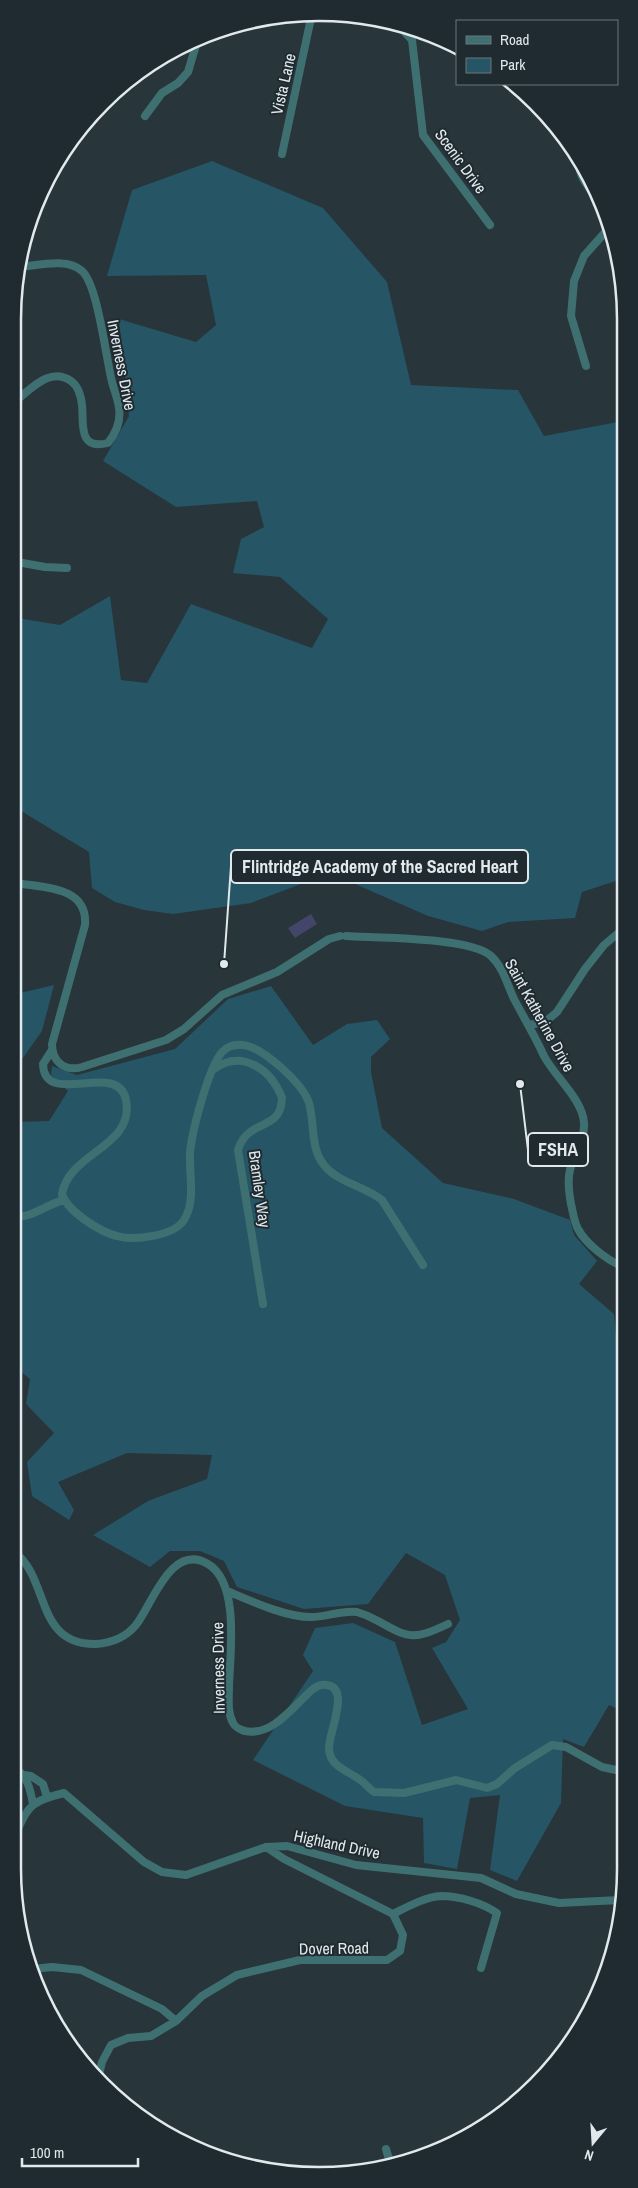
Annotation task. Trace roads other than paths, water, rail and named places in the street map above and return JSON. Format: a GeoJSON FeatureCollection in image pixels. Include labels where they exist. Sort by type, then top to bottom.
{"type":"FeatureCollection","features":[{"type":"Feature","properties":{"kind":"street","name":"Vista Lane"},"geometry":{"type":"LineString","coordinates":[[282,154],[310,21]]}},
{"type":"Feature","properties":{"kind":"street","name":"Scenic Drive"},"geometry":{"type":"LineString","coordinates":[[407,34],[412,40],[423,134],[490,225]]}},
{"type":"Feature","properties":{"kind":"street"},"geometry":{"type":"LineString","coordinates":[[145,116],[162,93],[178,83],[188,72],[195,48]]}},
{"type":"Feature","properties":{"kind":"street"},"geometry":{"type":"LineString","coordinates":[[586,366],[571,316],[574,281],[584,256],[604,233]]}},
{"type":"Feature","properties":{"kind":"street","name":"Inverness Drive"},"geometry":{"type":"LineString","coordinates":[[21,397],[44,379],[54,375],[64,376],[74,383],[79,392],[82,405],[82,431],[85,438],[92,443],[101,445],[108,443],[117,429],[119,408],[93,294],[84,271],[77,267],[60,264],[26,266]]}},
{"type":"Feature","properties":{"kind":"street"},"geometry":{"type":"LineString","coordinates":[[21,563],[45,567],[67,568]]}},
{"type":"Feature","properties":{"kind":"street"},"geometry":{"type":"LineString","coordinates":[[21,884],[67,892],[78,899],[84,911],[85,925],[52,1044],[52,1050],[43,1064],[45,1075],[49,1080],[63,1084],[110,1083],[121,1089],[126,1103],[122,1128],[116,1137],[70,1174],[63,1188],[64,1200],[75,1212],[117,1236],[135,1238],[166,1233],[179,1227],[187,1214],[190,1203],[190,1152],[194,1130],[213,1071],[223,1052],[235,1045],[256,1048],[276,1064],[307,1098],[316,1151],[325,1167],[332,1173],[382,1200],[423,1265]]}},
{"type":"Feature","properties":{"kind":"street"},"geometry":{"type":"LineString","coordinates":[[530,1025],[546,1021],[557,1012],[585,969],[604,946],[617,934]]}},
{"type":"Feature","properties":{"kind":"street","name":"Saint Katherine Drive"},"geometry":{"type":"LineString","coordinates":[[52,1050],[58,1063],[69,1069],[76,1069],[166,1040],[184,1029],[222,995],[277,972],[329,939],[343,936],[461,944],[484,951],[490,955],[503,971],[515,1000],[555,1073],[576,1099],[583,1112],[585,1128],[572,1162],[568,1180],[575,1223],[581,1234],[591,1244],[617,1263]]}},
{"type":"Feature","properties":{"kind":"street","name":"Bramley Way"},"geometry":{"type":"LineString","coordinates":[[213,1071],[230,1061],[240,1060],[253,1064],[274,1082],[282,1098],[278,1116],[268,1124],[250,1130],[240,1142],[238,1150],[262,1287],[263,1304]]}},
{"type":"Feature","properties":{"kind":"street"},"geometry":{"type":"LineString","coordinates":[[21,1217],[29,1216],[64,1200]]}},
{"type":"Feature","properties":{"kind":"street","name":"Inverness Drive"},"geometry":{"type":"LineString","coordinates":[[21,1559],[26,1564],[50,1620],[57,1630],[83,1643],[97,1644],[125,1635],[135,1626],[166,1576],[177,1566],[188,1560],[200,1560],[210,1564],[222,1580],[227,1591],[230,1612],[229,1702],[230,1714],[234,1724],[241,1730],[250,1732],[269,1727],[284,1717],[314,1688],[328,1684],[339,1694],[339,1703],[330,1737],[329,1751],[333,1761],[339,1768],[362,1781],[374,1792],[404,1793],[456,1780],[487,1788],[497,1784],[515,1768],[552,1745],[566,1747],[602,1766],[617,1770]]}},
{"type":"Feature","properties":{"kind":"street"},"geometry":{"type":"LineString","coordinates":[[227,1591],[270,1608],[310,1617],[354,1612],[365,1614],[402,1635],[427,1634],[448,1624]]}},
{"type":"Feature","properties":{"kind":"street"},"geometry":{"type":"LineString","coordinates":[[21,1773],[30,1788],[33,1804]]}},
{"type":"Feature","properties":{"kind":"street"},"geometry":{"type":"LineString","coordinates":[[21,1825],[33,1804],[46,1798],[43,1784],[31,1776],[24,1775]]}},
{"type":"Feature","properties":{"kind":"street","name":"Highland Drive"},"geometry":{"type":"LineString","coordinates":[[46,1798],[64,1794],[144,1862],[162,1872],[186,1875],[266,1847],[287,1846],[356,1865],[482,1878],[516,1894],[559,1903],[615,1900]]}},
{"type":"Feature","properties":{"kind":"street"},"geometry":{"type":"LineString","coordinates":[[266,1847],[284,1859],[393,1914],[441,1896],[482,1904],[490,1908],[497,1913],[481,1968]]}},
{"type":"Feature","properties":{"kind":"street","name":"Dover Road"},"geometry":{"type":"LineString","coordinates":[[100,2071],[102,2062],[111,2045],[128,2038],[151,2036],[176,2021],[202,1996],[237,1975],[300,1960],[387,1960],[394,1957],[400,1951],[403,1936],[393,1914]]}},
{"type":"Feature","properties":{"kind":"street"},"geometry":{"type":"LineString","coordinates":[[38,1968],[52,1967],[81,1970],[162,2009],[176,2021]]}},
{"type":"Feature","properties":{"kind":"street"},"geometry":{"type":"LineString","coordinates":[[386,2150],[389,2158]]}},
{"type":"Feature","properties":{"kind":"place","name":"Flintridge Academy of the Sacred Heart"},"geometry":{"type":"Point","coordinates":[224,964]}},
{"type":"Feature","properties":{"kind":"place","name":"FSHA"},"geometry":{"type":"Point","coordinates":[520,1084]}}]}
